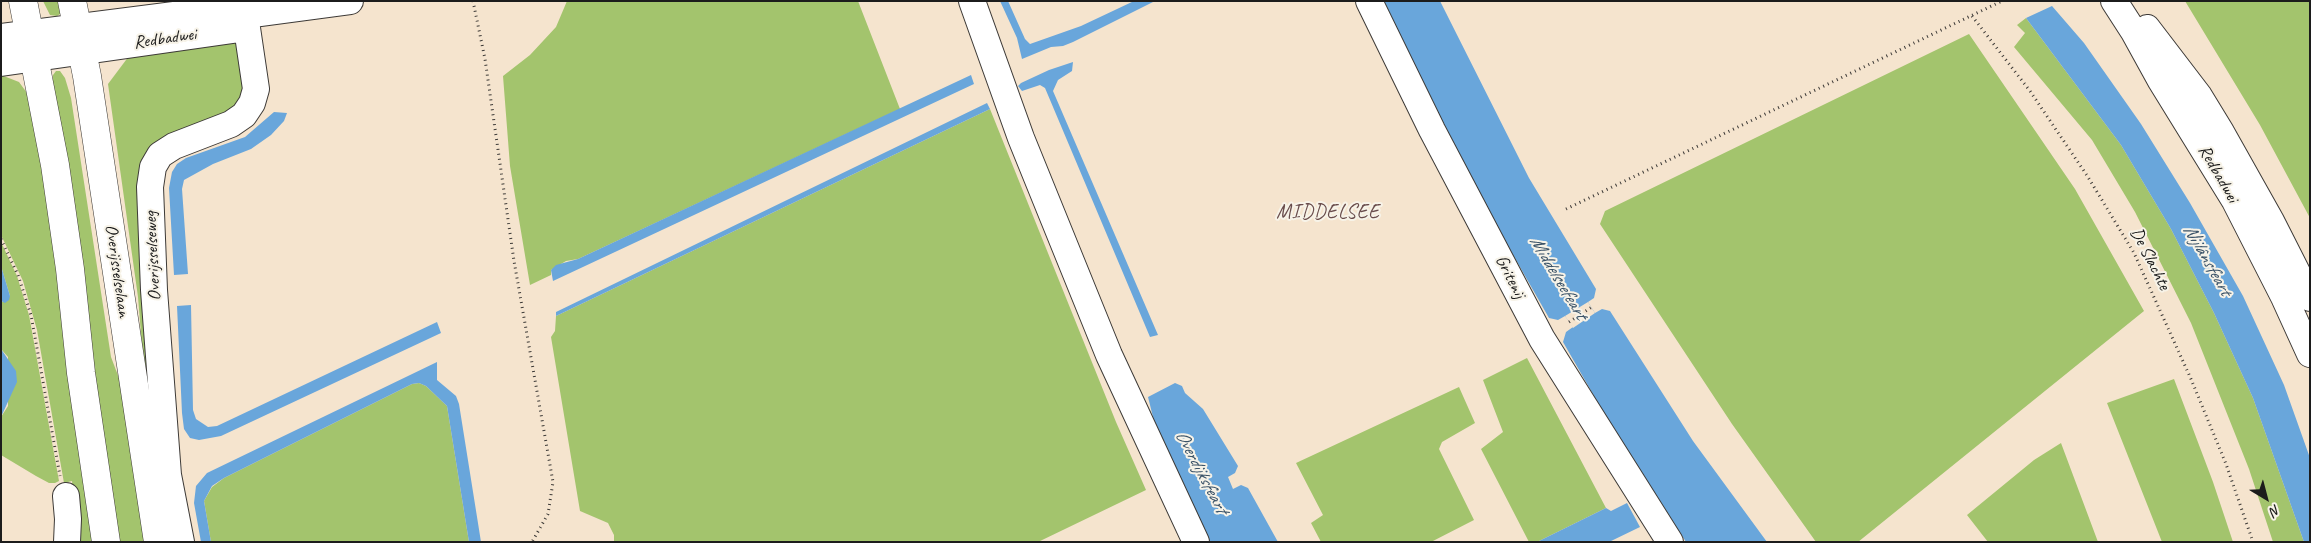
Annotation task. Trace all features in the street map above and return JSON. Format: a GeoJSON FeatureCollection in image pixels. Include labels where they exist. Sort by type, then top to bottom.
{"type":"FeatureCollection","features":[{"type":"Feature","properties":{"kind":"main road"},"geometry":{"type":"LineString","coordinates":[[23,1],[55,165],[70,269],[81,373],[106,542]]}},
{"type":"Feature","properties":{"kind":"main road","name":"Overijsselselaan"},"geometry":{"type":"LineString","coordinates":[[77,26],[158,542]]}},
{"type":"Feature","properties":{"kind":"street","name":"Redbadwei"},"geometry":{"type":"LineString","coordinates":[[33,46],[77,26],[245,13],[350,1]]}},
{"type":"Feature","properties":{"kind":"street"},"geometry":{"type":"LineString","coordinates":[[972,1],[1021,138],[1106,346],[1196,542]]}},
{"type":"Feature","properties":{"kind":"street","name":"Gritenij"},"geometry":{"type":"LineString","coordinates":[[1369,1],[1432,130],[1542,339],[1670,542]]}},
{"type":"Feature","properties":{"kind":"street","name":"Redbadwei"},"geometry":{"type":"LineString","coordinates":[[2114,1],[2235,201],[2284,297],[2310,354]]}},
{"type":"Feature","properties":{"kind":"street","name":"Redbadwei"},"geometry":{"type":"LineString","coordinates":[[2126,1],[2204,103],[2246,174],[2310,298]]}},
{"type":"Feature","properties":{"kind":"street","name":"Overijsselseweg"},"geometry":{"type":"LineString","coordinates":[[181,542],[168,475],[154,290],[150,187],[153,167],[160,155],[174,146],[231,124],[244,115],[252,103],[256,89],[245,13]]}},
{"type":"Feature","properties":{"kind":"street"},"geometry":{"type":"LineString","coordinates":[[1,37],[33,46]]}},
{"type":"Feature","properties":{"kind":"street"},"geometry":{"type":"LineString","coordinates":[[1,63],[33,46]]}},
{"type":"Feature","properties":{"kind":"street"},"geometry":{"type":"LineString","coordinates":[[66,496],[67,542]]}},
{"type":"Feature","properties":{"kind":"path"},"geometry":{"type":"LineString","coordinates":[[473,1],[485,60],[514,261],[553,482],[548,514],[532,542]]}},
{"type":"Feature","properties":{"kind":"path"},"geometry":{"type":"LineString","coordinates":[[1566,209],[2002,1]]}},
{"type":"Feature","properties":{"kind":"path","name":"De Slachte"},"geometry":{"type":"LineString","coordinates":[[1972,16],[2030,91],[2088,176],[2134,253],[2192,379],[2226,464],[2253,542]]}},
{"type":"Feature","properties":{"kind":"path"},"geometry":{"type":"LineString","coordinates":[[1,239],[18,275],[31,315],[61,484],[66,496]]}},
{"type":"Feature","properties":{"kind":"path"},"geometry":{"type":"LineString","coordinates":[[1569,322],[1592,307]]}},
{"type":"Feature","properties":{"kind":"green space"},"geometry":{"type":"Polygon","coordinates":[[[43,1],[61,1],[60,14],[57,16],[50,15],[43,1]]]}},
{"type":"Feature","properties":{"kind":"green space"},"geometry":{"type":"Polygon","coordinates":[[[567,1],[858,1],[900,109],[578,259],[566,261],[551,270],[551,275],[530,285],[510,166],[503,76],[530,55],[556,27],[567,1]]]}},
{"type":"Feature","properties":{"kind":"green space"},"geometry":{"type":"Polygon","coordinates":[[[2185,1],[2310,1],[2310,218],[2260,125],[2185,1]]]}},
{"type":"Feature","properties":{"kind":"green space"},"geometry":{"type":"Polygon","coordinates":[[[2026,18],[2121,145],[2171,229],[2214,313],[2253,398],[2304,542],[2273,542],[2249,469],[2191,323],[2135,212],[2092,140],[2014,47],[2025,33],[2017,25],[2026,18]]]}},
{"type":"Feature","properties":{"kind":"green space"},"geometry":{"type":"Polygon","coordinates":[[[239,34],[246,72],[242,96],[234,112],[161,143],[155,407],[147,408],[138,297],[108,84],[129,56],[239,34]]]}},
{"type":"Feature","properties":{"kind":"green space"},"geometry":{"type":"Polygon","coordinates":[[[1969,34],[2075,189],[2144,311],[1858,542],[1816,542],[1732,424],[1600,224],[1605,211],[1969,34]]]}},
{"type":"Feature","properties":{"kind":"green space"},"geometry":{"type":"Polygon","coordinates":[[[56,71],[60,71],[65,78],[71,98],[111,357],[125,394],[149,542],[118,542],[53,87],[53,75],[56,71]]]}},
{"type":"Feature","properties":{"kind":"green space"},"geometry":{"type":"Polygon","coordinates":[[[1,75],[19,82],[35,104],[97,542],[75,542],[75,510],[72,481],[64,483],[37,330],[23,281],[1,235],[1,75]]]}},
{"type":"Feature","properties":{"kind":"green space"},"geometry":{"type":"Polygon","coordinates":[[[990,109],[1116,422],[1146,490],[1038,542],[614,542],[614,535],[608,523],[580,511],[551,337],[555,331],[556,316],[990,109]]]}},
{"type":"Feature","properties":{"kind":"green space"},"geometry":{"type":"Polygon","coordinates":[[[1,242],[17,276],[29,315],[59,481],[55,483],[49,483],[1,455],[1,417],[8,406],[8,357],[1,349],[1,301],[10,296],[1,266],[1,242]]]}},
{"type":"Feature","properties":{"kind":"green space"},"geometry":{"type":"Polygon","coordinates":[[[1527,358],[1606,508],[1537,542],[1529,542],[1481,449],[1503,432],[1483,380],[1527,358]]]}},
{"type":"Feature","properties":{"kind":"green space"},"geometry":{"type":"Polygon","coordinates":[[[2174,379],[2213,482],[2233,542],[2162,542],[2107,403],[2174,379]]]}},
{"type":"Feature","properties":{"kind":"green space"},"geometry":{"type":"Polygon","coordinates":[[[419,383],[426,386],[447,406],[469,542],[211,542],[204,501],[212,487],[224,478],[412,384],[419,383]]]}},
{"type":"Feature","properties":{"kind":"green space"},"geometry":{"type":"Polygon","coordinates":[[[1459,387],[1475,423],[1442,442],[1439,449],[1474,520],[1431,542],[1321,542],[1311,523],[1323,515],[1296,463],[1459,387]]]}},
{"type":"Feature","properties":{"kind":"green space"},"geometry":{"type":"Polygon","coordinates":[[[2061,443],[2098,542],[1988,542],[1967,515],[2034,460],[2061,443]]]}},
{"type":"Feature","properties":{"kind":"water"},"geometry":{"type":"Polygon","coordinates":[[[1000,1],[1008,1],[1025,39],[1030,44],[1081,26],[1134,1],[1155,1],[1073,42],[1063,46],[1051,47],[1022,59],[1017,38],[1000,1]]]}},
{"type":"Feature","properties":{"kind":"water","name":"Middelseefeart"},"geometry":{"type":"Polygon","coordinates":[[[1381,1],[1440,1],[1529,178],[1596,289],[1594,298],[1588,302],[1595,313],[1602,309],[1610,311],[1693,441],[1767,542],[1686,542],[1598,403],[1563,342],[1566,332],[1573,327],[1565,316],[1558,320],[1549,318],[1484,204],[1381,1]]]}},
{"type":"Feature","properties":{"kind":"water","name":"Nijlânsfeart"},"geometry":{"type":"Polygon","coordinates":[[[2052,6],[2084,43],[2141,124],[2190,203],[2243,296],[2284,385],[2310,458],[2310,542],[2304,542],[2253,398],[2214,313],[2171,229],[2121,145],[2026,18],[2052,6]]]}},
{"type":"Feature","properties":{"kind":"water"},"geometry":{"type":"Polygon","coordinates":[[[1073,62],[1072,71],[1058,80],[1053,91],[1158,335],[1150,337],[1045,88],[1040,85],[1022,91],[1018,86],[1049,70],[1073,62]]]}},
{"type":"Feature","properties":{"kind":"water"},"geometry":{"type":"Polygon","coordinates":[[[971,75],[974,84],[553,281],[551,270],[556,265],[578,259],[971,75]]]}},
{"type":"Feature","properties":{"kind":"water"},"geometry":{"type":"Polygon","coordinates":[[[987,103],[990,109],[556,316],[556,312],[987,103]]]}},
{"type":"Feature","properties":{"kind":"water"},"geometry":{"type":"Polygon","coordinates":[[[274,112],[287,113],[284,121],[271,135],[251,149],[213,164],[184,180],[182,189],[188,274],[174,275],[169,188],[172,172],[177,164],[186,158],[245,137],[274,112]]]}},
{"type":"Feature","properties":{"kind":"water"},"geometry":{"type":"Polygon","coordinates":[[[1,266],[10,296],[9,300],[5,303],[1,301],[1,266]]]}},
{"type":"Feature","properties":{"kind":"water"},"geometry":{"type":"Polygon","coordinates":[[[191,305],[193,410],[196,419],[208,427],[217,426],[437,322],[441,333],[221,436],[199,440],[190,438],[184,429],[182,413],[177,306],[191,305]]]}},
{"type":"Feature","properties":{"kind":"water"},"geometry":{"type":"Polygon","coordinates":[[[1,349],[16,371],[17,382],[1,417],[1,349]]]}},
{"type":"Feature","properties":{"kind":"water"},"geometry":{"type":"Polygon","coordinates":[[[437,362],[437,380],[456,396],[459,404],[481,542],[469,542],[447,406],[426,386],[419,383],[412,384],[224,478],[212,486],[204,501],[211,542],[201,542],[194,503],[196,486],[207,473],[437,362]]]}},
{"type":"Feature","properties":{"kind":"water","name":"Overdijksfeart"},"geometry":{"type":"Polygon","coordinates":[[[1175,383],[1182,386],[1185,393],[1203,409],[1238,466],[1235,473],[1228,477],[1233,489],[1241,485],[1248,488],[1278,542],[1210,542],[1154,421],[1148,397],[1175,383]]]}},
{"type":"Feature","properties":{"kind":"water"},"geometry":{"type":"Polygon","coordinates":[[[1627,503],[1640,527],[1609,542],[1537,542],[1606,508],[1611,511],[1627,503]]]}},
{"type":"Feature","properties":{"kind":"pier"},"geometry":{"type":"Polygon","coordinates":[[[1588,302],[1595,313],[1573,328],[1565,316],[1588,302]]]}},
{"type":"Feature","properties":{"kind":"district","name":"MIDDELSEE"},"geometry":{"type":"Point","coordinates":[1328,213]}}]}
